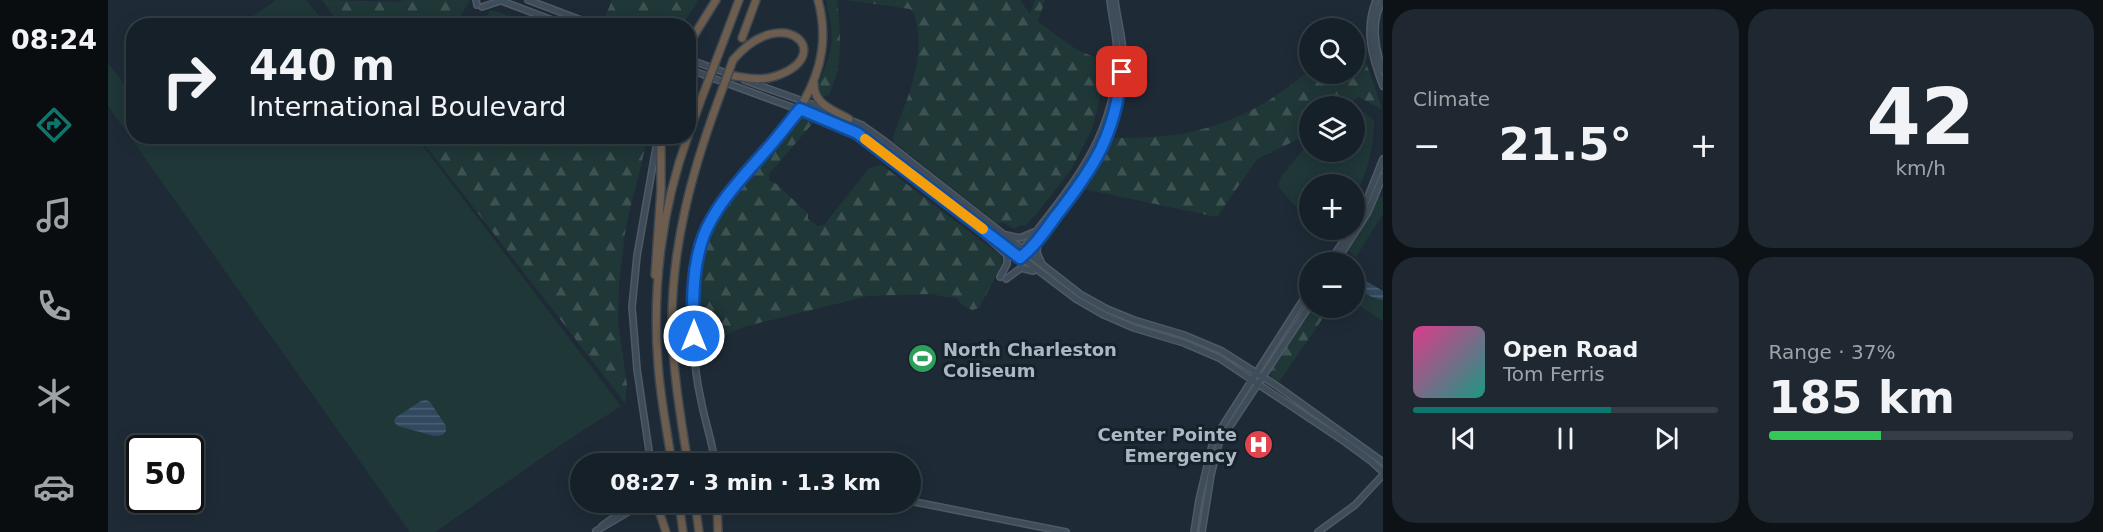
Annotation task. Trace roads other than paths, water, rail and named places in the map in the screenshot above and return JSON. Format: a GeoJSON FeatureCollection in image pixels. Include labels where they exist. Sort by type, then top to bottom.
{"type":"FeatureCollection","features":[{"type":"Feature","properties":{"kind":"highway"},"geometry":{"type":"LineString","coordinates":[[696,32],[716,0]]}},
{"type":"Feature","properties":{"kind":"highway"},"geometry":{"type":"LineString","coordinates":[[696,114],[739,0]]}},
{"type":"Feature","properties":{"kind":"highway"},"geometry":{"type":"LineString","coordinates":[[687,453],[674,368],[672,327],[679,239],[700,150],[756,0]]}},
{"type":"Feature","properties":{"kind":"highway"},"geometry":{"type":"LineString","coordinates":[[804,101],[814,83],[821,62],[824,42],[822,15],[818,0]]}},
{"type":"Feature","properties":{"kind":"highway"},"geometry":{"type":"LineString","coordinates":[[733,60],[743,40],[757,25]]}},
{"type":"Feature","properties":{"kind":"highway"},"geometry":{"type":"LineString","coordinates":[[734,76],[764,79],[775,77],[787,70],[798,60],[803,49],[805,39],[803,31]]}},
{"type":"Feature","properties":{"kind":"highway"},"geometry":{"type":"LineString","coordinates":[[814,83],[814,93],[818,102],[849,119]]}},
{"type":"Feature","properties":{"kind":"highway"},"geometry":{"type":"LineString","coordinates":[[660,144],[661,189],[653,304],[662,402],[670,453]]}},
{"type":"Feature","properties":{"kind":"highway"},"geometry":{"type":"LineString","coordinates":[[657,349],[657,298],[665,230],[686,144]]}},
{"type":"Feature","properties":{"kind":"highway"},"geometry":{"type":"LineString","coordinates":[[660,513],[666,532]]}},
{"type":"Feature","properties":{"kind":"highway"},"geometry":{"type":"LineString","coordinates":[[680,513],[683,532]]}},
{"type":"Feature","properties":{"kind":"highway"},"geometry":{"type":"LineString","coordinates":[[696,513],[699,532]]}},
{"type":"Feature","properties":{"kind":"highway"},"geometry":{"type":"LineString","coordinates":[[717,513],[718,532]]}},
{"type":"Feature","properties":{"kind":"main road"},"geometry":{"type":"LineString","coordinates":[[528,0],[576,18]]}},
{"type":"Feature","properties":{"kind":"main road"},"geometry":{"type":"LineString","coordinates":[[1019,257],[1078,175],[1102,133],[1114,86],[1117,58],[1110,0]]}},
{"type":"Feature","properties":{"kind":"main road"},"geometry":{"type":"LineString","coordinates":[[1024,251],[1038,240],[1092,168],[1108,135],[1120,86],[1123,58],[1115,0]]}},
{"type":"Feature","properties":{"kind":"main road"},"geometry":{"type":"LineString","coordinates":[[1376,0],[1370,18],[1369,42],[1374,64],[1383,86]]}},
{"type":"Feature","properties":{"kind":"main road"},"geometry":{"type":"LineString","coordinates":[[1383,0],[1376,18],[1375,42],[1383,70]]}},
{"type":"Feature","properties":{"kind":"main road"},"geometry":{"type":"LineString","coordinates":[[478,4],[501,1],[547,18]]}},
{"type":"Feature","properties":{"kind":"main road"},"geometry":{"type":"LineString","coordinates":[[696,63],[804,101],[849,119],[870,131],[1080,294],[1107,309],[1134,320],[1185,336],[1222,351],[1256,372],[1383,462]]}},
{"type":"Feature","properties":{"kind":"main road"},"geometry":{"type":"LineString","coordinates":[[696,72],[800,109],[857,133],[1076,299],[1134,328],[1184,343],[1219,358],[1371,460],[1383,474],[1355,505],[1318,532]]}},
{"type":"Feature","properties":{"kind":"main road"},"geometry":{"type":"LineString","coordinates":[[713,453],[696,377],[693,323],[698,258],[712,218],[725,199],[800,109],[804,101]]}},
{"type":"Feature","properties":{"kind":"main road"},"geometry":{"type":"LineString","coordinates":[[649,453],[637,369],[632,307],[637,256],[658,144]]}},
{"type":"Feature","properties":{"kind":"main road"},"geometry":{"type":"LineString","coordinates":[[1365,205],[1383,159]]}},
{"type":"Feature","properties":{"kind":"main road"},"geometry":{"type":"LineString","coordinates":[[1342,252],[1368,212],[1383,176]]}},
{"type":"Feature","properties":{"kind":"main road"},"geometry":{"type":"LineString","coordinates":[[980,227],[986,236],[1007,255],[1003,278],[1021,268],[1041,274]]}},
{"type":"Feature","properties":{"kind":"main road"},"geometry":{"type":"LineString","coordinates":[[1002,234],[1020,238],[1037,230]]}},
{"type":"Feature","properties":{"kind":"main road"},"geometry":{"type":"LineString","coordinates":[[1038,240],[1037,253],[1043,267]]}},
{"type":"Feature","properties":{"kind":"main road"},"geometry":{"type":"LineString","coordinates":[[1194,532],[1213,441],[1299,306]]}},
{"type":"Feature","properties":{"kind":"main road"},"geometry":{"type":"LineString","coordinates":[[1202,532],[1211,475],[1220,443],[1302,318]]}},
{"type":"Feature","properties":{"kind":"main road"},"geometry":{"type":"LineString","coordinates":[[921,503],[1066,532]]}},
{"type":"Feature","properties":{"kind":"main road"},"geometry":{"type":"LineString","coordinates":[[595,532],[618,513]]}},
{"type":"Feature","properties":{"kind":"main road"},"geometry":{"type":"LineString","coordinates":[[595,532],[627,513]]}},
{"type":"Feature","properties":{"kind":"water"},"geometry":{"type":"Polygon","coordinates":[[[1365,280],[1383,291],[1383,300],[1365,293],[1365,280]]]}},
{"type":"Feature","properties":{"kind":"water"},"geometry":{"type":"Polygon","coordinates":[[[426,400],[430,402],[446,426],[443,435],[434,436],[398,426],[394,422],[395,418],[426,400]]]}},
{"type":"Feature","properties":{"kind":"place","name":"North Charleston Coliseum"},"geometry":{"type":"Point","coordinates":[922,359]}},
{"type":"Feature","properties":{"kind":"place","name":"Center Pointe Emergency"},"geometry":{"type":"Point","coordinates":[1258,444]}}]}
